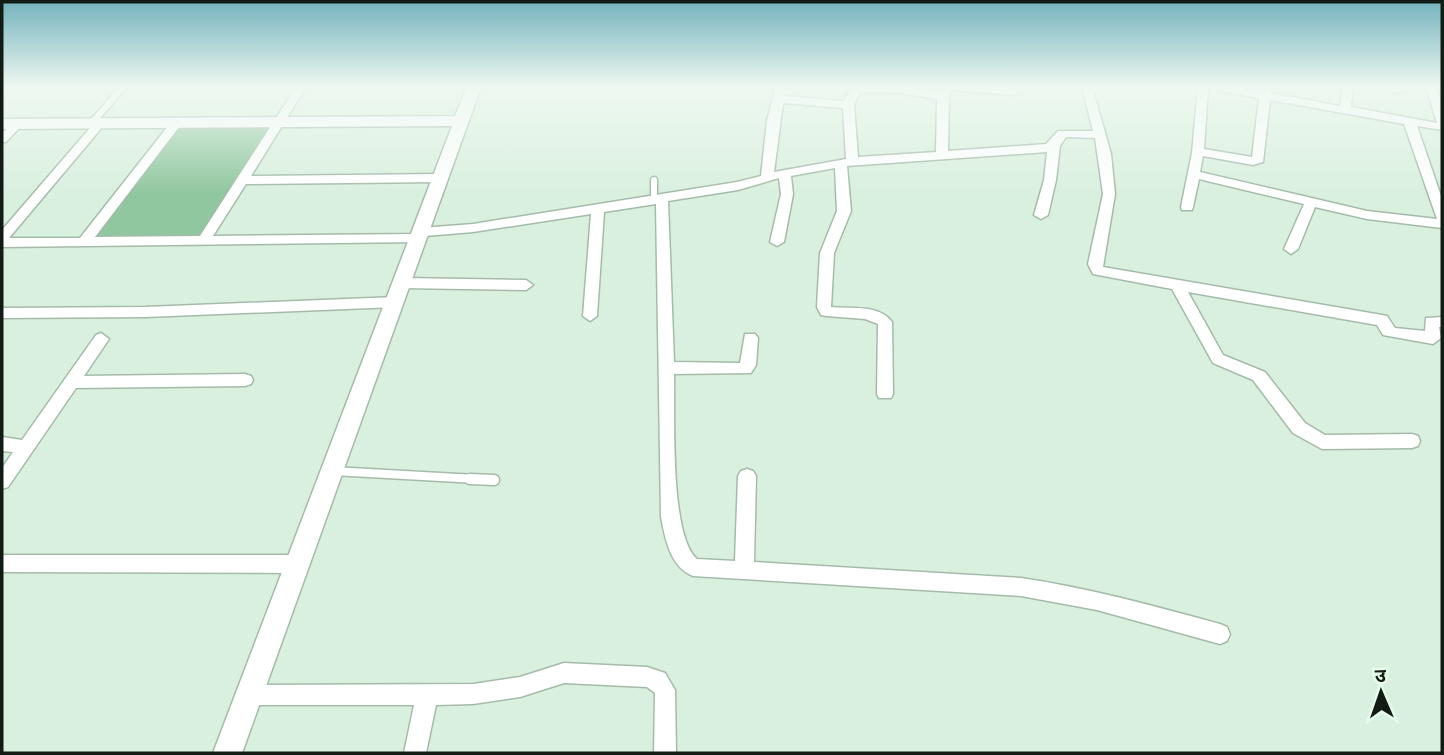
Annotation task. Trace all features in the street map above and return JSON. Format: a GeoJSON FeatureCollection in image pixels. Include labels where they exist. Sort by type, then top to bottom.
{"type":"FeatureCollection","features":[{"type":"Feature","properties":{"kind":"street"},"geometry":{"type":"LineString","coordinates":[[2,139],[9,124],[157,122]]}},
{"type":"Feature","properties":{"kind":"street"},"geometry":{"type":"LineString","coordinates":[[84,242],[176,122]]}},
{"type":"Feature","properties":{"kind":"street"},"geometry":{"type":"LineString","coordinates":[[204,240],[278,122]]}},
{"type":"Feature","properties":{"kind":"street"},"geometry":{"type":"LineString","coordinates":[[227,753],[461,122]]}},
{"type":"Feature","properties":{"kind":"street"},"geometry":{"type":"LineString","coordinates":[[767,179],[773,122]]}},
{"type":"Feature","properties":{"kind":"street"},"geometry":{"type":"LineString","coordinates":[[847,122],[844,211],[827,253],[824,307],[825,311],[833,313],[875,316],[885,322],[885,394]]}},
{"type":"Feature","properties":{"kind":"street"},"geometry":{"type":"LineString","coordinates":[[942,156],[944,122]]}},
{"type":"Feature","properties":{"kind":"street"},"geometry":{"type":"LineString","coordinates":[[1097,122],[1109,194],[1095,268],[1103,273],[1374,318],[1381,320],[1388,331],[1428,338],[1433,338],[1431,322],[1442,322]]}},
{"type":"Feature","properties":{"kind":"street"},"geometry":{"type":"LineString","coordinates":[[1187,207],[1198,153],[1200,122]]}},
{"type":"Feature","properties":{"kind":"street"},"geometry":{"type":"LineString","coordinates":[[1198,153],[1257,161],[1261,152],[1261,122]]}},
{"type":"Feature","properties":{"kind":"street"},"geometry":{"type":"LineString","coordinates":[[1409,122],[1442,217]]}},
{"type":"Feature","properties":{"kind":"street"},"geometry":{"type":"LineString","coordinates":[[1416,122],[1442,127]]}},
{"type":"Feature","properties":{"kind":"street"},"geometry":{"type":"LineString","coordinates":[[2,241],[96,123]]}},
{"type":"Feature","properties":{"kind":"street"},"geometry":{"type":"LineString","coordinates":[[1041,215],[1050,180],[1054,146],[1062,133],[1101,135]]}},
{"type":"Feature","properties":{"kind":"street"},"geometry":{"type":"LineString","coordinates":[[2,241],[84,242],[420,235],[659,199],[846,163],[1054,146]]}},
{"type":"Feature","properties":{"kind":"street"},"geometry":{"type":"LineString","coordinates":[[777,242],[787,194],[784,173]]}},
{"type":"Feature","properties":{"kind":"street"},"geometry":{"type":"LineString","coordinates":[[1194,174],[1367,215],[1442,224]]}},
{"type":"Feature","properties":{"kind":"street"},"geometry":{"type":"LineString","coordinates":[[242,180],[441,178]]}},
{"type":"Feature","properties":{"kind":"street"},"geometry":{"type":"LineString","coordinates":[[659,199],[670,514],[683,558],[694,567],[1021,587],[1119,604],[1220,634]]}},
{"type":"Feature","properties":{"kind":"street"},"geometry":{"type":"LineString","coordinates":[[1291,249],[1311,202]]}},
{"type":"Feature","properties":{"kind":"street"},"geometry":{"type":"LineString","coordinates":[[590,316],[598,209]]}},
{"type":"Feature","properties":{"kind":"street"},"geometry":{"type":"LineString","coordinates":[[2,313],[146,312],[526,285]]}},
{"type":"Feature","properties":{"kind":"street"},"geometry":{"type":"LineString","coordinates":[[1178,287],[1218,359],[1259,376],[1298,428],[1311,438],[1322,442],[1412,441]]}},
{"type":"Feature","properties":{"kind":"street"},"geometry":{"type":"LineString","coordinates":[[665,368],[745,369],[748,365],[750,338]]}},
{"type":"Feature","properties":{"kind":"street"},"geometry":{"type":"LineString","coordinates":[[2,482],[100,339]]}},
{"type":"Feature","properties":{"kind":"street"},"geometry":{"type":"LineString","coordinates":[[71,382],[245,380]]}},
{"type":"Feature","properties":{"kind":"street"},"geometry":{"type":"LineString","coordinates":[[2,444],[26,447]]}},
{"type":"Feature","properties":{"kind":"street"},"geometry":{"type":"LineString","coordinates":[[744,570],[747,476]]}},
{"type":"Feature","properties":{"kind":"street"},"geometry":{"type":"LineString","coordinates":[[2,563],[295,564]]}},
{"type":"Feature","properties":{"kind":"street"},"geometry":{"type":"LineString","coordinates":[[248,695],[427,695],[505,691],[564,673],[648,677],[657,680],[665,690],[665,753]]}},
{"type":"Feature","properties":{"kind":"street"},"geometry":{"type":"LineString","coordinates":[[415,753],[427,695]]}},
{"type":"Feature","properties":{"kind":"lane"},"geometry":{"type":"LineString","coordinates":[[654,180],[659,199]]}},
{"type":"Feature","properties":{"kind":"lane"},"geometry":{"type":"LineString","coordinates":[[330,471],[494,480]]}},
{"type":"Feature","properties":{"kind":"green space"},"geometry":{"type":"Polygon","coordinates":[[[176,126],[270,126],[199,237],[92,238],[176,126]]]}}]}
